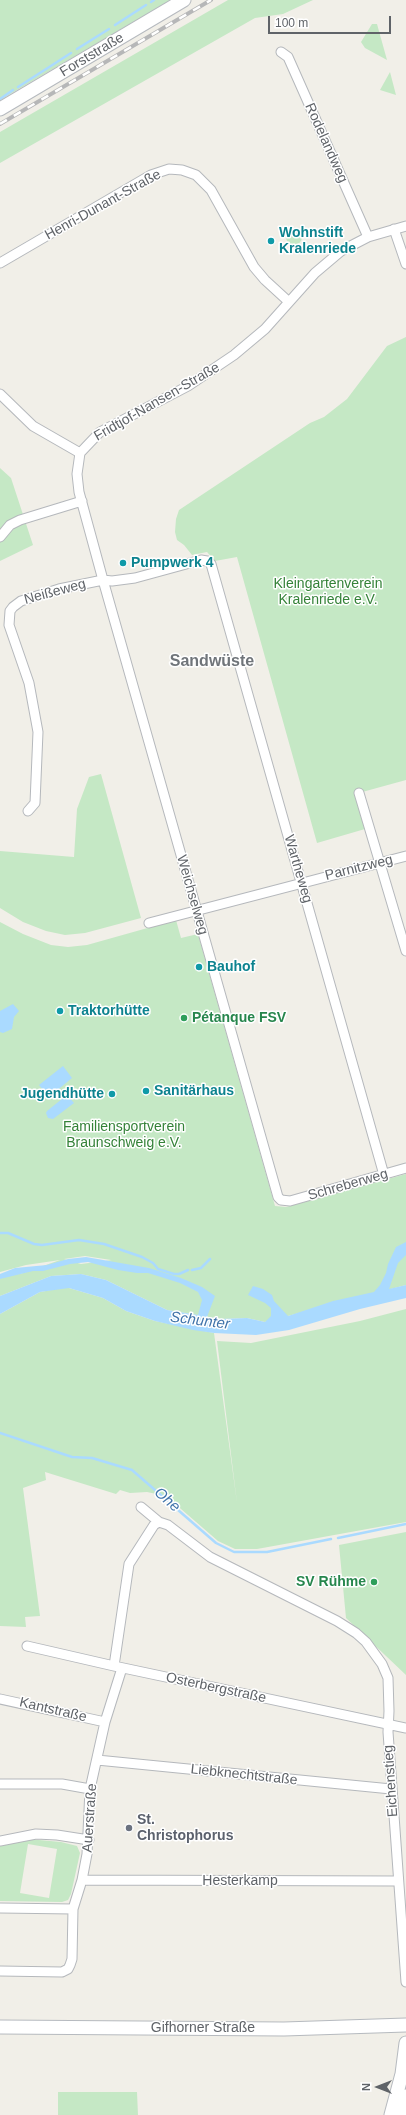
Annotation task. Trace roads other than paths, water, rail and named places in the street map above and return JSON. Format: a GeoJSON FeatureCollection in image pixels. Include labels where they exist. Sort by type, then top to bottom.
{"type":"FeatureCollection","features":[{"type":"Feature","properties":{"kind":"main road","name":"Forststraße"},"geometry":{"type":"LineString","coordinates":[[0,109],[184,0]]}},
{"type":"Feature","properties":{"kind":"main road","name":"Gifhorner Straße"},"geometry":{"type":"LineString","coordinates":[[0,2028],[284,2029],[406,2025]]}},
{"type":"Feature","properties":{"kind":"main road"},"geometry":{"type":"LineString","coordinates":[[391,2115],[402,2074],[406,2043]]}},
{"type":"Feature","properties":{"kind":"main road"},"geometry":{"type":"LineString","coordinates":[[400,2115],[406,2096]]}},
{"type":"Feature","properties":{"kind":"main road"},"geometry":{"type":"LineString","coordinates":[[404,2115],[406,2111]]}},
{"type":"Feature","properties":{"kind":"street","name":"Rodelandweg"},"geometry":{"type":"LineString","coordinates":[[281,52],[288,57],[368,237]]}},
{"type":"Feature","properties":{"kind":"street","name":"Henri-Dunant-Straße"},"geometry":{"type":"LineString","coordinates":[[0,263],[151,175],[169,169],[182,170],[196,175],[211,190],[254,267],[265,280],[289,302]]}},
{"type":"Feature","properties":{"kind":"street","name":"Fridtjof-Nansen-Straße"},"geometry":{"type":"LineString","coordinates":[[103,580],[82,501],[77,474],[80,453],[100,432],[188,386],[217,368],[265,329],[330,259],[347,247],[368,237],[406,226]]}},
{"type":"Feature","properties":{"kind":"street"},"geometry":{"type":"LineString","coordinates":[[394,229],[406,264]]}},
{"type":"Feature","properties":{"kind":"street"},"geometry":{"type":"LineString","coordinates":[[0,394],[33,426],[80,453]]}},
{"type":"Feature","properties":{"kind":"street"},"geometry":{"type":"LineString","coordinates":[[0,537],[10,526],[20,520],[82,501]]}},
{"type":"Feature","properties":{"kind":"street","name":"Neißeweg"},"geometry":{"type":"LineString","coordinates":[[28,811],[35,803],[38,732],[29,683],[9,625],[10,611],[17,603],[26,599],[60,589],[103,580],[112,582],[135,578],[201,560],[207,561],[211,564]]}},
{"type":"Feature","properties":{"kind":"street","name":"Wartheweg"},"geometry":{"type":"LineString","coordinates":[[211,564],[384,1175]]}},
{"type":"Feature","properties":{"kind":"street","name":"Weichselweg"},"geometry":{"type":"LineString","coordinates":[[103,580],[277,1194],[282,1200],[290,1202]]}},
{"type":"Feature","properties":{"kind":"street"},"geometry":{"type":"LineString","coordinates":[[359,792],[406,951]]}},
{"type":"Feature","properties":{"kind":"street","name":"Parnitzweg"},"geometry":{"type":"LineString","coordinates":[[149,923],[196,909],[406,856]]}},
{"type":"Feature","properties":{"kind":"street","name":"Schreberweg"},"geometry":{"type":"LineString","coordinates":[[290,1202],[406,1168]]}},
{"type":"Feature","properties":{"kind":"street","name":"Eichenstieg"},"geometry":{"type":"LineString","coordinates":[[141,1507],[159,1522],[168,1525],[210,1557],[337,1621],[356,1633],[376,1655],[386,1673],[389,1704],[388,1724],[391,1789],[406,1982]]}},
{"type":"Feature","properties":{"kind":"street","name":"Auerstraße"},"geometry":{"type":"LineString","coordinates":[[0,1971],[62,1972],[68,1969],[72,1958],[73,1909],[82,1880],[88,1840],[90,1789],[118,1667],[129,1564],[154,1525],[159,1522]]}},
{"type":"Feature","properties":{"kind":"street","name":"Osterbergstraße"},"geometry":{"type":"LineString","coordinates":[[27,1646],[118,1667],[406,1728]]}},
{"type":"Feature","properties":{"kind":"street","name":"Kantstraße"},"geometry":{"type":"LineString","coordinates":[[0,1699],[105,1722]]}},
{"type":"Feature","properties":{"kind":"street","name":"Liebknechtstraße"},"geometry":{"type":"LineString","coordinates":[[97,1760],[391,1789]]}},
{"type":"Feature","properties":{"kind":"street"},"geometry":{"type":"LineString","coordinates":[[0,1784],[62,1784],[90,1789]]}},
{"type":"Feature","properties":{"kind":"street"},"geometry":{"type":"LineString","coordinates":[[0,1841],[36,1834],[88,1840]]}},
{"type":"Feature","properties":{"kind":"street","name":"Hesterkamp"},"geometry":{"type":"LineString","coordinates":[[82,1880],[398,1881]]}},
{"type":"Feature","properties":{"kind":"street"},"geometry":{"type":"LineString","coordinates":[[0,1908],[73,1909]]}},
{"type":"Feature","properties":{"kind":"water"},"geometry":{"type":"Polygon","coordinates":[[[13,1004],[19,1011],[14,1017],[12,1029],[3,1033],[0,1032],[0,1011],[13,1004]]]}},
{"type":"Feature","properties":{"kind":"water"},"geometry":{"type":"Polygon","coordinates":[[[63,1066],[72,1078],[49,1097],[39,1085],[63,1066]]]}},
{"type":"Feature","properties":{"kind":"water"},"geometry":{"type":"Polygon","coordinates":[[[67,1095],[74,1103],[53,1119],[48,1118],[46,1113],[47,1111],[67,1095]]]}},
{"type":"Feature","properties":{"kind":"water","name":"Schunter"},"geometry":{"type":"Polygon","coordinates":[[[406,1242],[406,1255],[398,1263],[389,1289],[406,1285],[406,1298],[360,1309],[289,1330],[256,1335],[214,1333],[193,1330],[155,1321],[126,1311],[103,1298],[69,1288],[40,1292],[0,1314],[0,1296],[51,1276],[81,1274],[106,1280],[167,1310],[198,1315],[202,1300],[198,1292],[180,1283],[148,1273],[118,1270],[88,1262],[70,1264],[43,1271],[33,1271],[0,1279],[0,1274],[15,1268],[47,1265],[68,1259],[86,1257],[149,1268],[181,1278],[202,1287],[215,1296],[207,1317],[221,1319],[247,1318],[265,1322],[271,1316],[271,1308],[265,1303],[248,1295],[253,1286],[263,1289],[272,1295],[274,1301],[288,1316],[333,1301],[374,1292],[380,1285],[386,1273],[388,1264],[396,1247],[406,1242]]]}},
{"type":"Feature","properties":{"kind":"waterway"},"geometry":{"type":"LineString","coordinates":[[115,25],[146,5]]}},
{"type":"Feature","properties":{"kind":"waterway"},"geometry":{"type":"LineString","coordinates":[[77,49],[109,29]]}},
{"type":"Feature","properties":{"kind":"waterway"},"geometry":{"type":"LineString","coordinates":[[18,87],[71,53]]}},
{"type":"Feature","properties":{"kind":"waterway"},"geometry":{"type":"LineString","coordinates":[[0,99],[13,90]]}},
{"type":"Feature","properties":{"kind":"waterway"},"geometry":{"type":"LineString","coordinates":[[0,1233],[8,1233],[34,1244],[42,1245],[79,1240],[104,1244],[142,1257],[153,1263],[158,1269],[174,1274],[179,1274],[188,1270]]}},
{"type":"Feature","properties":{"kind":"waterway"},"geometry":{"type":"LineString","coordinates":[[192,1270],[201,1268],[210,1259]]}},
{"type":"Feature","properties":{"kind":"waterway","name":"Ohe"},"geometry":{"type":"LineString","coordinates":[[0,1433],[72,1457],[92,1458],[132,1470],[216,1543],[234,1552],[267,1552],[331,1539]]}},
{"type":"Feature","properties":{"kind":"waterway","name":"Ohe"},"geometry":{"type":"LineString","coordinates":[[338,1538],[406,1524]]}},
{"type":"Feature","properties":{"kind":"railway"},"geometry":{"type":"LineString","coordinates":[[0,124],[211,0]]}},
{"type":"Feature","properties":{"kind":"place","name":"Wohnstift Kralenriede"},"geometry":{"type":"Point","coordinates":[271,241]}},
{"type":"Feature","properties":{"kind":"place","name":"Pumpwerk 4"},"geometry":{"type":"Point","coordinates":[123,563]}},
{"type":"Feature","properties":{"kind":"place","name":"Bauhof"},"geometry":{"type":"Point","coordinates":[199,967]}},
{"type":"Feature","properties":{"kind":"place","name":"Traktorhütte"},"geometry":{"type":"Point","coordinates":[60,1011]}},
{"type":"Feature","properties":{"kind":"place","name":"Pétanque FSV"},"geometry":{"type":"Point","coordinates":[184,1018]}},
{"type":"Feature","properties":{"kind":"place","name":"Sanitärhaus"},"geometry":{"type":"Point","coordinates":[146,1091]}},
{"type":"Feature","properties":{"kind":"place","name":"Jugendhütte"},"geometry":{"type":"Point","coordinates":[112,1094]}},
{"type":"Feature","properties":{"kind":"place","name":"SV Rühme"},"geometry":{"type":"Point","coordinates":[374,1582]}},
{"type":"Feature","properties":{"kind":"place","name":"St. Christophorus"},"geometry":{"type":"Point","coordinates":[129,1828]}},
{"type":"Feature","properties":{"kind":"district","name":"Sandwüste"},"geometry":{"type":"Point","coordinates":[212,662]}},
{"type":"Feature","properties":{"kind":"park label","name":"Kleingartenverein Kralenriede e.V."},"geometry":{"type":"Point","coordinates":[328,592]}},
{"type":"Feature","properties":{"kind":"park label","name":"Familiensportverein Braunschweig e.V."},"geometry":{"type":"Point","coordinates":[124,1136]}}]}
